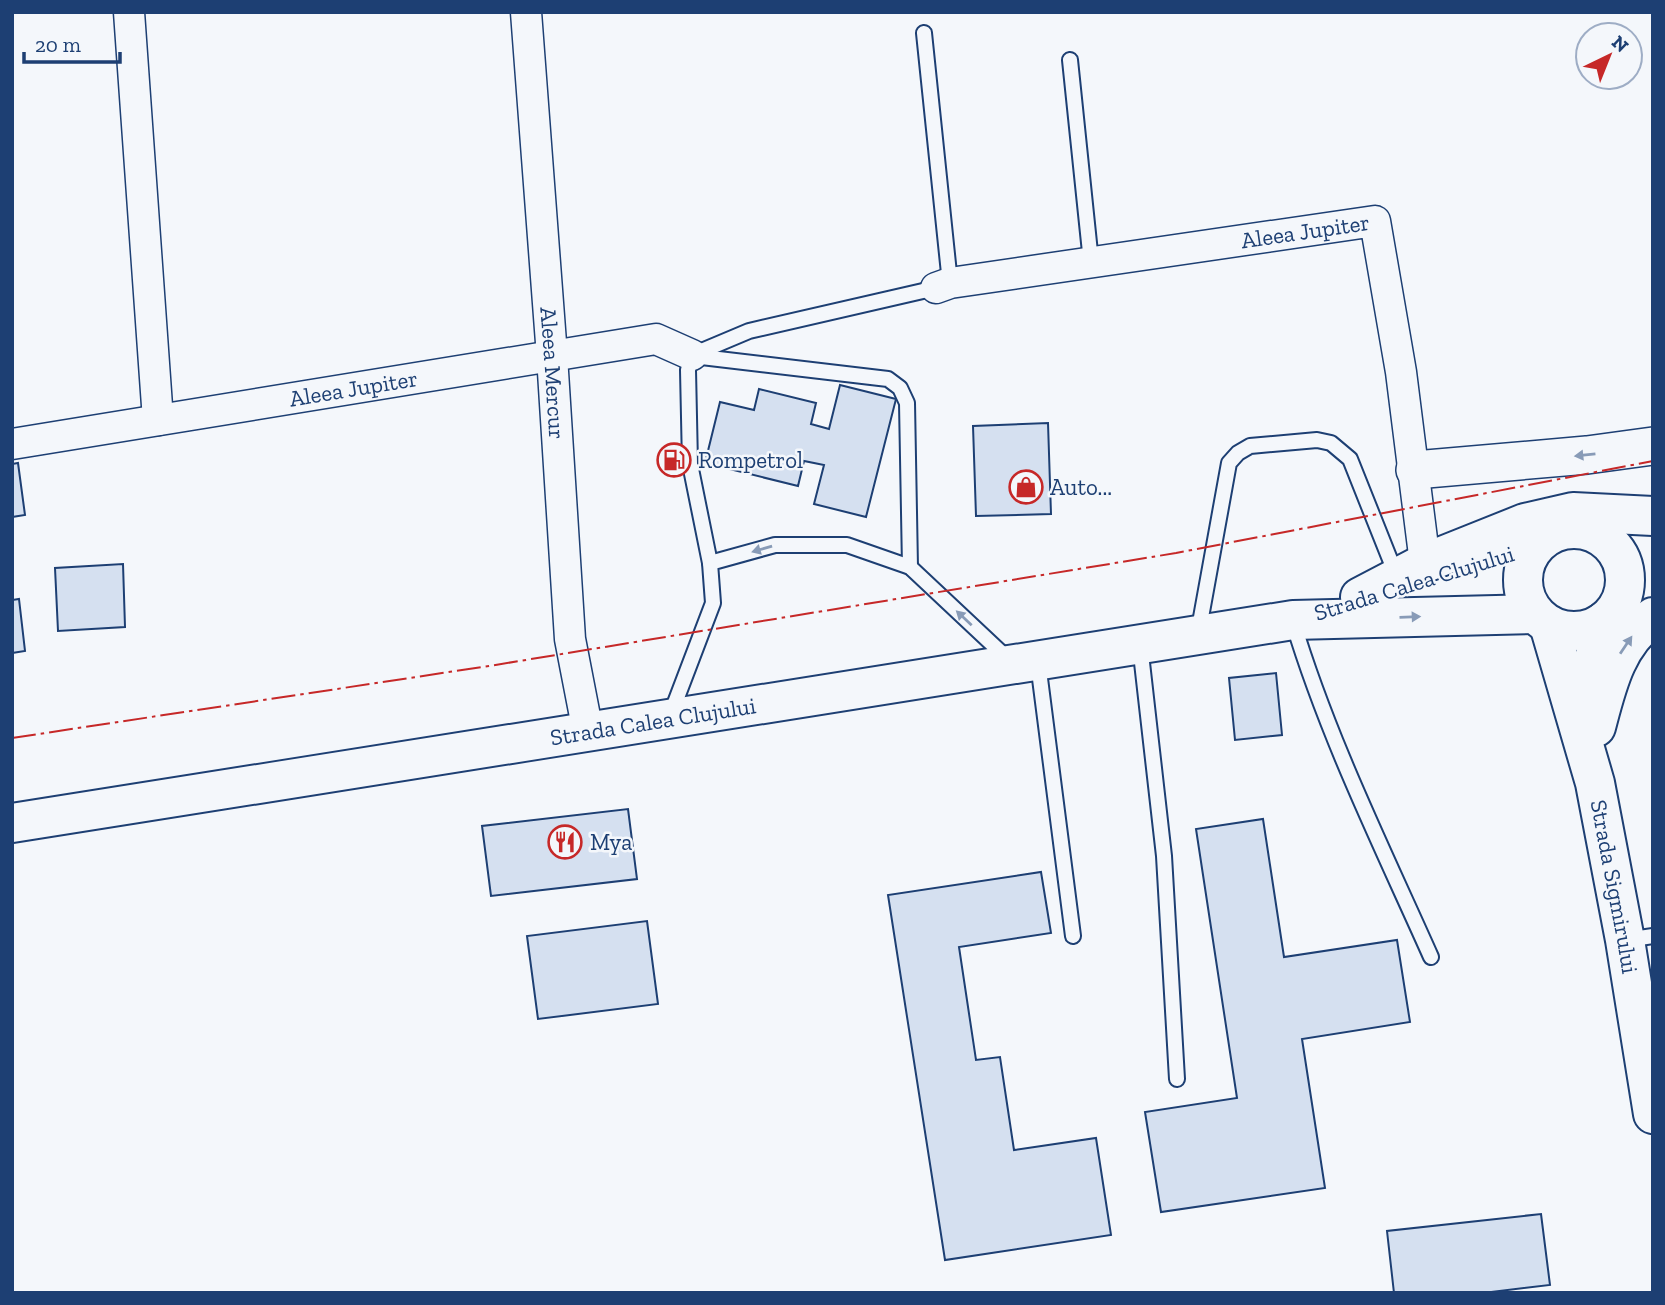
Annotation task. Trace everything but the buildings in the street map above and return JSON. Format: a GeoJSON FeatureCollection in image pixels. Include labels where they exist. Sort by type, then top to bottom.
{"type":"FeatureCollection","features":[{"type":"Feature","properties":{"kind":"main road"},"geometry":{"type":"LineString","coordinates":[[1360,597],[1411,570],[1525,523],[1573,512],[1653,516]]}},
{"type":"Feature","properties":{"kind":"main road"},"geometry":{"type":"LineString","coordinates":[[1609,616],[1624,589],[1625,578],[1619,556],[1603,539],[1590,532],[1575,529],[1546,537],[1535,547],[1525,565],[1523,585],[1529,605],[1542,620],[1562,630],[1576,632],[1590,629],[1609,616],[1653,598]]}},
{"type":"Feature","properties":{"kind":"main road"},"geometry":{"type":"LineString","coordinates":[[1603,539],[1653,535]]}},
{"type":"Feature","properties":{"kind":"main road","name":"Strada Calea Clujului"},"geometry":{"type":"LineString","coordinates":[[1293,620],[1360,597],[1535,547]]}},
{"type":"Feature","properties":{"kind":"main road","name":"Strada Sigmirului"},"geometry":{"type":"LineString","coordinates":[[1595,783],[1593,663],[1609,616]]}},
{"type":"Feature","properties":{"kind":"main road"},"geometry":{"type":"LineString","coordinates":[[1595,727],[1616,660],[1636,632],[1653,617]]}},
{"type":"Feature","properties":{"kind":"main road","name":"Strada Calea Clujului"},"geometry":{"type":"LineString","coordinates":[[12,824],[1293,620],[1542,620]]}},
{"type":"Feature","properties":{"kind":"main road","name":"Strada Sigmirului"},"geometry":{"type":"LineString","coordinates":[[1542,620],[1595,783],[1639,938],[1653,1114]]}},
{"type":"Feature","properties":{"kind":"street"},"geometry":{"type":"LineString","coordinates":[[129,12],[158,420]]}},
{"type":"Feature","properties":{"kind":"street","name":"Aleea Mercur"},"geometry":{"type":"LineString","coordinates":[[526,12],[570,639],[588,732]]}},
{"type":"Feature","properties":{"kind":"street","name":"Aleea Jupiter"},"geometry":{"type":"LineString","coordinates":[[943,285],[1376,221],[1415,470],[1411,570]]}},
{"type":"Feature","properties":{"kind":"street","name":"Aleea Jupiter"},"geometry":{"type":"LineString","coordinates":[[12,444],[656,339],[692,355]]}},
{"type":"Feature","properties":{"kind":"street"},"geometry":{"type":"LineString","coordinates":[[1415,470],[1587,455],[1653,446]]}},
{"type":"Feature","properties":{"kind":"lane"},"geometry":{"type":"LineString","coordinates":[[692,355],[749,331],[943,285],[924,33]]}},
{"type":"Feature","properties":{"kind":"lane"},"geometry":{"type":"LineString","coordinates":[[1070,60],[1091,262]]}},
{"type":"Feature","properties":{"kind":"lane"},"geometry":{"type":"LineString","coordinates":[[668,720],[713,603],[710,563],[690,464],[688,370],[692,355]]}},
{"type":"Feature","properties":{"kind":"lane"},"geometry":{"type":"LineString","coordinates":[[692,355],[888,379],[900,388],[907,403],[910,567]]}},
{"type":"Feature","properties":{"kind":"lane"},"geometry":{"type":"LineString","coordinates":[[1198,635],[1229,463],[1238,453],[1250,446],[1317,440],[1331,443],[1350,459],[1411,570]]}},
{"type":"Feature","properties":{"kind":"lane"},"geometry":{"type":"LineString","coordinates":[[710,563],[775,545],[847,545],[910,567],[1026,663],[1073,936]]}},
{"type":"Feature","properties":{"kind":"lane"},"geometry":{"type":"LineString","coordinates":[[1293,620],[1310,679],[1334,739],[1431,957]]}},
{"type":"Feature","properties":{"kind":"lane"},"geometry":{"type":"LineString","coordinates":[[1140,645],[1164,856],[1177,1079]]}},
{"type":"Feature","properties":{"kind":"power"},"geometry":{"type":"LineString","coordinates":[[12,738],[489,666],[1176,553],[1653,461]]}},
{"type":"Feature","properties":{"kind":"place","name":"Rompetrol"},"geometry":{"type":"Point","coordinates":[674,460]}},
{"type":"Feature","properties":{"kind":"place","name":"Auto..."},"geometry":{"type":"Point","coordinates":[1026,487]}},
{"type":"Feature","properties":{"kind":"place","name":"Mya"},"geometry":{"type":"Point","coordinates":[565,842]}}]}
